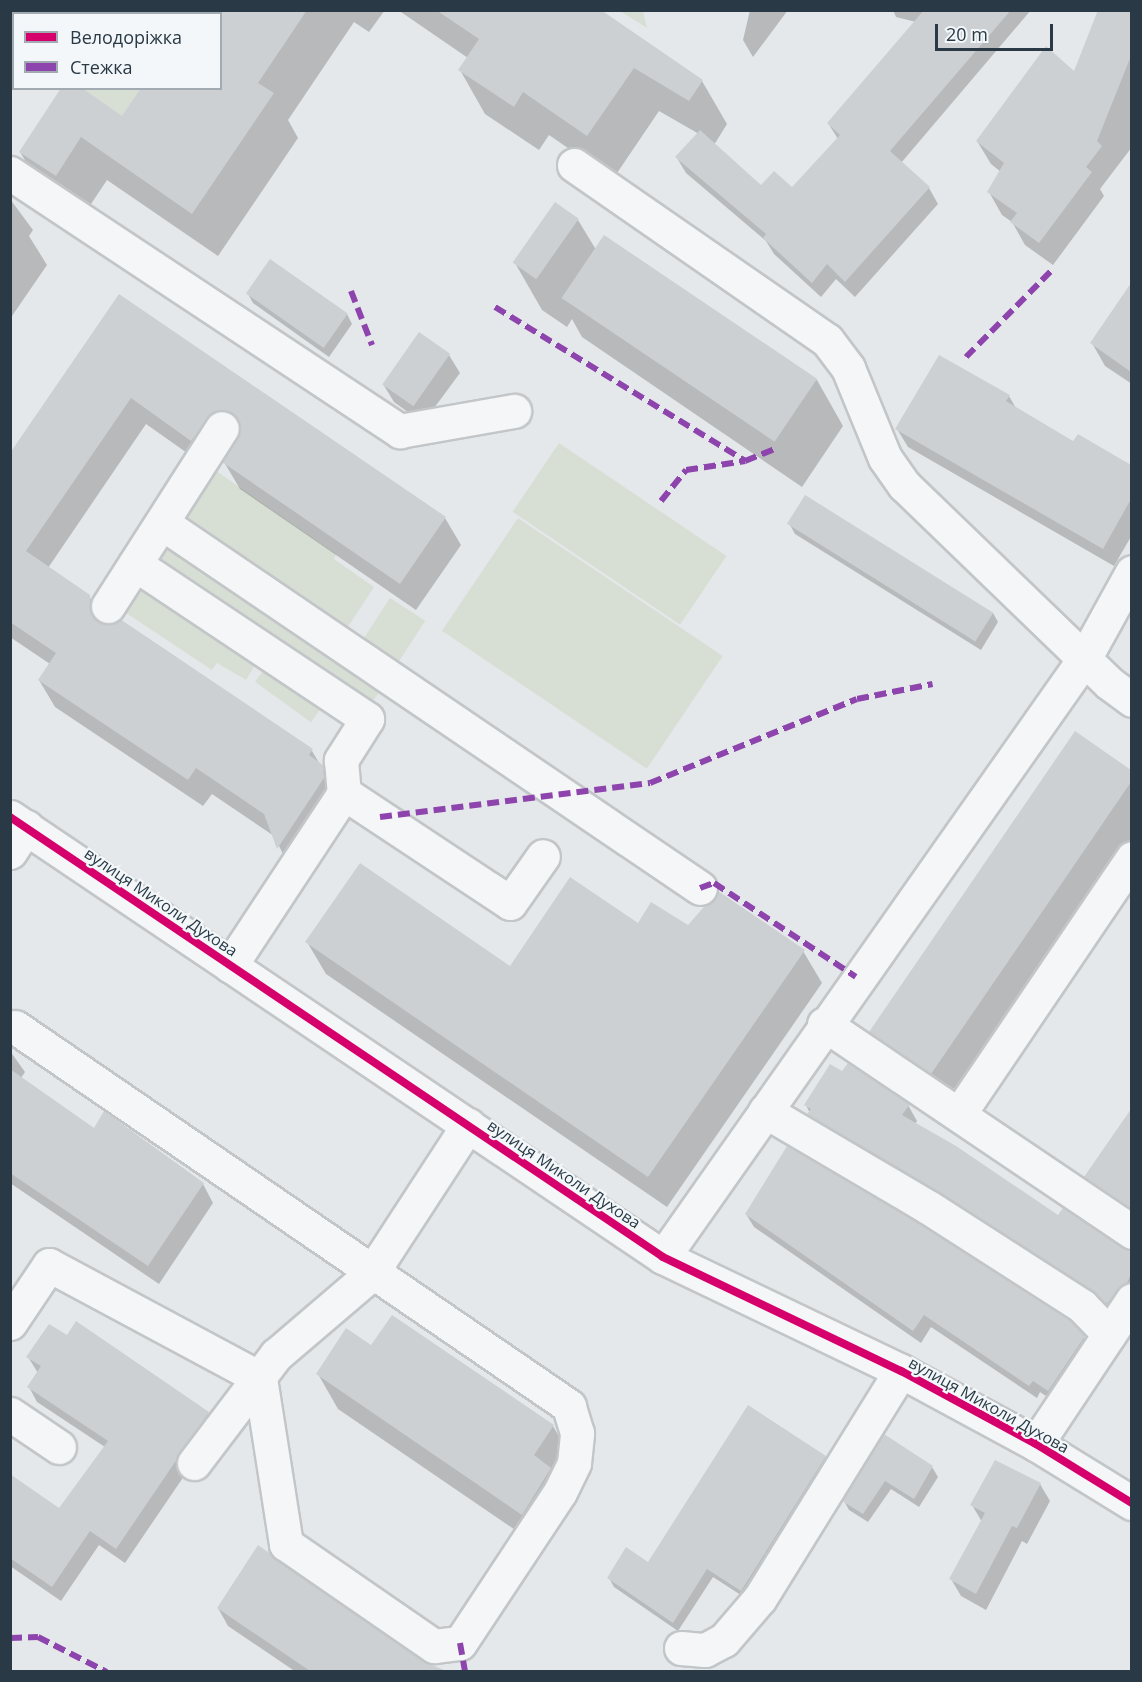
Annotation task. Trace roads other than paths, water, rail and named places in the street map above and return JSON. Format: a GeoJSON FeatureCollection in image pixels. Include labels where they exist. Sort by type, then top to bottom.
{"type":"FeatureCollection","features":[{"type":"Feature","properties":{"kind":"street"},"geometry":{"type":"LineString","coordinates":[[574,165],[827,340],[848,368],[894,473],[1084,659],[1131,700]]}},
{"type":"Feature","properties":{"kind":"street"},"geometry":{"type":"LineString","coordinates":[[10,173],[400,431],[514,411]]}},
{"type":"Feature","properties":{"kind":"street"},"geometry":{"type":"LineString","coordinates":[[108,606],[222,428]]}},
{"type":"Feature","properties":{"kind":"street"},"geometry":{"type":"LineString","coordinates":[[162,523],[700,888]]}},
{"type":"Feature","properties":{"kind":"street"},"geometry":{"type":"LineString","coordinates":[[135,564],[367,719],[341,760],[344,793],[230,966]]}},
{"type":"Feature","properties":{"kind":"street"},"geometry":{"type":"LineString","coordinates":[[663,1257],[824,1024],[1084,659],[1131,572]]}},
{"type":"Feature","properties":{"kind":"street"},"geometry":{"type":"LineString","coordinates":[[344,793],[510,903],[543,856]]}},
{"type":"Feature","properties":{"kind":"street","name":"вулиця Миколи Духова"},"geometry":{"type":"LineString","coordinates":[[16,832],[230,966],[663,1257],[901,1371],[1036,1444],[1131,1503]]}},
{"type":"Feature","properties":{"kind":"street"},"geometry":{"type":"LineString","coordinates":[[959,1114],[1131,858]]}},
{"type":"Feature","properties":{"kind":"street"},"geometry":{"type":"LineString","coordinates":[[824,1024],[1131,1232]]}},
{"type":"Feature","properties":{"kind":"street"},"geometry":{"type":"LineString","coordinates":[[15,1027],[371,1274],[569,1406],[574,1419],[577,1448],[568,1479],[460,1643],[434,1646],[286,1544],[260,1378]]}},
{"type":"Feature","properties":{"kind":"street"},"geometry":{"type":"LineString","coordinates":[[765,1111],[928,1208],[1082,1306],[1109,1334]]}},
{"type":"Feature","properties":{"kind":"street"},"geometry":{"type":"LineString","coordinates":[[194,1463],[299,1332],[371,1274],[468,1125]]}},
{"type":"Feature","properties":{"kind":"street"},"geometry":{"type":"LineString","coordinates":[[10,1323],[49,1265],[260,1378]]}},
{"type":"Feature","properties":{"kind":"street"},"geometry":{"type":"LineString","coordinates":[[1036,1444],[1131,1300]]}},
{"type":"Feature","properties":{"kind":"street"},"geometry":{"type":"LineString","coordinates":[[681,1648],[705,1650],[724,1640],[760,1598],[901,1371]]}},
{"type":"Feature","properties":{"kind":"street"},"geometry":{"type":"LineString","coordinates":[[10,1413],[59,1447]]}}]}
